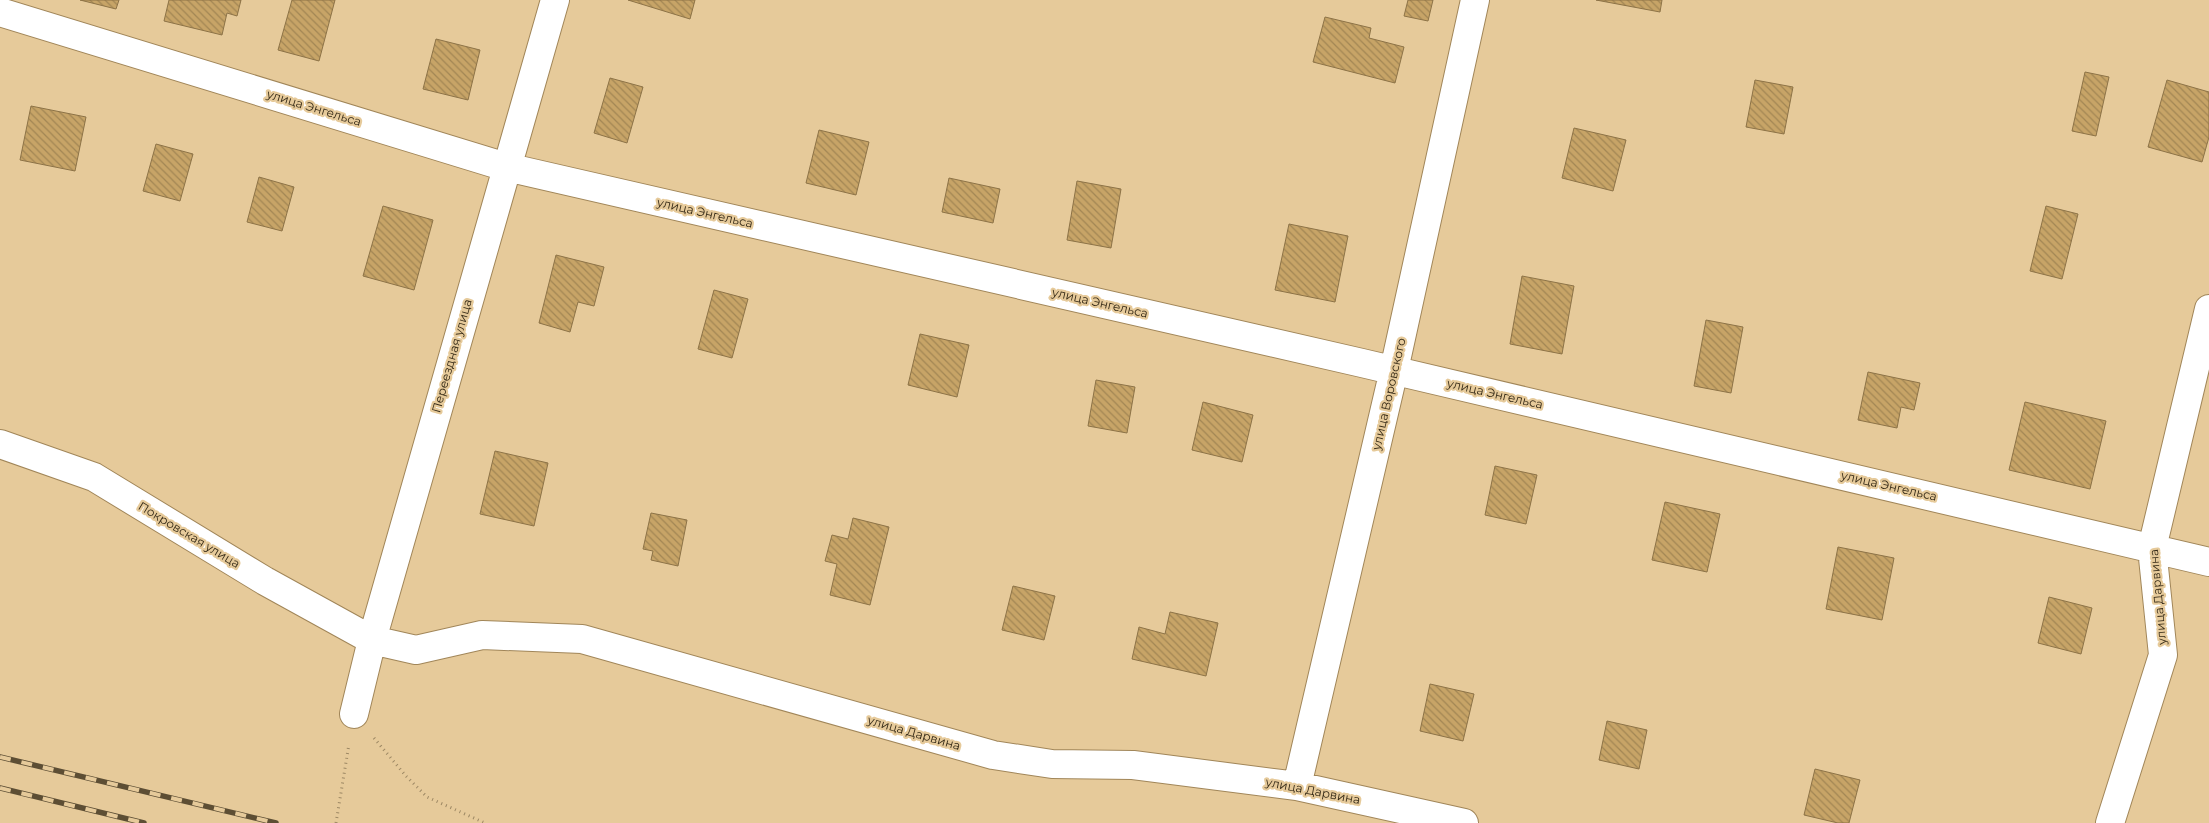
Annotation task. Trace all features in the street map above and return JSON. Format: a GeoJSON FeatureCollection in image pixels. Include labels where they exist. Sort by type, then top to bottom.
{"type":"FeatureCollection","features":[{"type":"Feature","properties":{"kind":"street","name":"Переездная улица"},"geometry":{"type":"LineString","coordinates":[[354,714],[372,640],[506,167],[556,0]]}},
{"type":"Feature","properties":{"kind":"street","name":"улица Воровского"},"geometry":{"type":"LineString","coordinates":[[1297,786],[1394,370],[1475,0]]}},
{"type":"Feature","properties":{"kind":"street","name":"улица Энгельса"},"geometry":{"type":"LineString","coordinates":[[0,12],[506,167],[1394,370],[2209,562]]}},
{"type":"Feature","properties":{"kind":"street","name":"улица Дарвина"},"geometry":{"type":"LineString","coordinates":[[2110,823],[2163,655],[2152,548],[2209,309]]}},
{"type":"Feature","properties":{"kind":"street","name":"Покровская улица"},"geometry":{"type":"LineString","coordinates":[[0,444],[94,477],[265,581],[372,640]]}},
{"type":"Feature","properties":{"kind":"street","name":"улица Дарвина"},"geometry":{"type":"LineString","coordinates":[[372,640],[416,650],[482,635],[582,639],[993,755],[1052,764],[1133,765],[1297,786],[1464,823]]}},
{"type":"Feature","properties":{"kind":"path"},"geometry":{"type":"LineString","coordinates":[[336,823],[354,714]]}},
{"type":"Feature","properties":{"kind":"path"},"geometry":{"type":"LineString","coordinates":[[354,714],[406,776],[427,797],[485,823]]}},
{"type":"Feature","properties":{"kind":"building"},"geometry":{"type":"Polygon","coordinates":[[[80,0],[119,0],[116,9],[80,0]]]}},
{"type":"Feature","properties":{"kind":"building"},"geometry":{"type":"Polygon","coordinates":[[[169,0],[241,0],[237,16],[227,13],[222,35],[164,21],[169,0]]]}},
{"type":"Feature","properties":{"kind":"building"},"geometry":{"type":"Polygon","coordinates":[[[292,0],[335,0],[319,61],[278,50],[292,0]]]}},
{"type":"Feature","properties":{"kind":"building"},"geometry":{"type":"Polygon","coordinates":[[[628,0],[695,0],[690,19],[628,0]]]}},
{"type":"Feature","properties":{"kind":"building"},"geometry":{"type":"Polygon","coordinates":[[[1408,0],[1433,0],[1428,21],[1404,16],[1408,0]]]}},
{"type":"Feature","properties":{"kind":"building"},"geometry":{"type":"Polygon","coordinates":[[[1596,0],[1662,0],[1660,12],[1596,0]]]}},
{"type":"Feature","properties":{"kind":"building"},"geometry":{"type":"Polygon","coordinates":[[[1325,17],[1371,28],[1369,38],[1404,47],[1395,83],[1313,62],[1325,17]]]}},
{"type":"Feature","properties":{"kind":"building"},"geometry":{"type":"Polygon","coordinates":[[[436,39],[480,50],[468,100],[423,89],[436,39]]]}},
{"type":"Feature","properties":{"kind":"building"},"geometry":{"type":"Polygon","coordinates":[[[2085,72],[2109,77],[2096,136],[2072,131],[2085,72]]]}},
{"type":"Feature","properties":{"kind":"building"},"geometry":{"type":"Polygon","coordinates":[[[610,78],[643,87],[627,143],[594,133],[610,78]]]}},
{"type":"Feature","properties":{"kind":"building"},"geometry":{"type":"Polygon","coordinates":[[[1755,80],[1793,87],[1784,134],[1746,127],[1755,80]]]}},
{"type":"Feature","properties":{"kind":"building"},"geometry":{"type":"Polygon","coordinates":[[[2167,80],[2209,92],[2209,137],[2202,162],[2148,147],[2167,80]]]}},
{"type":"Feature","properties":{"kind":"building"},"geometry":{"type":"Polygon","coordinates":[[[31,106],[86,117],[75,171],[20,160],[31,106]]]}},
{"type":"Feature","properties":{"kind":"building"},"geometry":{"type":"Polygon","coordinates":[[[1574,128],[1626,140],[1613,191],[1562,178],[1574,128]]]}},
{"type":"Feature","properties":{"kind":"building"},"geometry":{"type":"Polygon","coordinates":[[[819,130],[869,142],[856,195],[806,183],[819,130]]]}},
{"type":"Feature","properties":{"kind":"building"},"geometry":{"type":"Polygon","coordinates":[[[156,144],[193,154],[180,201],[143,191],[156,144]]]}},
{"type":"Feature","properties":{"kind":"building"},"geometry":{"type":"Polygon","coordinates":[[[259,177],[294,187],[282,231],[247,222],[259,177]]]}},
{"type":"Feature","properties":{"kind":"building"},"geometry":{"type":"Polygon","coordinates":[[[949,178],[1000,189],[993,223],[942,212],[949,178]]]}},
{"type":"Feature","properties":{"kind":"building"},"geometry":{"type":"Polygon","coordinates":[[[1077,181],[1121,189],[1111,248],[1067,240],[1077,181]]]}},
{"type":"Feature","properties":{"kind":"building"},"geometry":{"type":"Polygon","coordinates":[[[383,206],[433,220],[414,290],[363,276],[383,206]]]}},
{"type":"Feature","properties":{"kind":"building"},"geometry":{"type":"Polygon","coordinates":[[[2046,206],[2078,214],[2062,279],[2030,271],[2046,206]]]}},
{"type":"Feature","properties":{"kind":"building"},"geometry":{"type":"Polygon","coordinates":[[[1289,224],[1348,236],[1335,302],[1275,290],[1289,224]]]}},
{"type":"Feature","properties":{"kind":"building"},"geometry":{"type":"Polygon","coordinates":[[[556,255],[604,267],[594,306],[578,302],[570,332],[539,323],[556,255]]]}},
{"type":"Feature","properties":{"kind":"building"},"geometry":{"type":"Polygon","coordinates":[[[1522,276],[1574,286],[1562,354],[1510,344],[1522,276]]]}},
{"type":"Feature","properties":{"kind":"building"},"geometry":{"type":"Polygon","coordinates":[[[714,290],[748,299],[732,358],[698,349],[714,290]]]}},
{"type":"Feature","properties":{"kind":"building"},"geometry":{"type":"Polygon","coordinates":[[[1706,320],[1743,327],[1731,393],[1694,386],[1706,320]]]}},
{"type":"Feature","properties":{"kind":"building"},"geometry":{"type":"Polygon","coordinates":[[[920,334],[969,345],[957,397],[908,385],[920,334]]]}},
{"type":"Feature","properties":{"kind":"building"},"geometry":{"type":"Polygon","coordinates":[[[1868,372],[1920,383],[1914,410],[1901,407],[1897,428],[1858,420],[1868,372]]]}},
{"type":"Feature","properties":{"kind":"building"},"geometry":{"type":"Polygon","coordinates":[[[1096,380],[1135,387],[1127,433],[1088,426],[1096,380]]]}},
{"type":"Feature","properties":{"kind":"building"},"geometry":{"type":"Polygon","coordinates":[[[1203,402],[1253,415],[1242,462],[1192,450],[1203,402]]]}},
{"type":"Feature","properties":{"kind":"building"},"geometry":{"type":"Polygon","coordinates":[[[2025,402],[2106,421],[2090,489],[2009,470],[2025,402]]]}},
{"type":"Feature","properties":{"kind":"building"},"geometry":{"type":"Polygon","coordinates":[[[495,451],[548,463],[534,526],[480,514],[495,451]]]}},
{"type":"Feature","properties":{"kind":"building"},"geometry":{"type":"Polygon","coordinates":[[[1495,466],[1537,475],[1526,524],[1485,515],[1495,466]]]}},
{"type":"Feature","properties":{"kind":"building"},"geometry":{"type":"Polygon","coordinates":[[[1665,502],[1720,514],[1707,572],[1652,560],[1665,502]]]}},
{"type":"Feature","properties":{"kind":"building"},"geometry":{"type":"Polygon","coordinates":[[[651,513],[687,520],[678,566],[651,560],[653,551],[643,549],[651,513]]]}},
{"type":"Feature","properties":{"kind":"building"},"geometry":{"type":"Polygon","coordinates":[[[853,518],[889,527],[870,605],[830,595],[837,564],[825,561],[832,535],[848,539],[853,518]]]}},
{"type":"Feature","properties":{"kind":"building"},"geometry":{"type":"Polygon","coordinates":[[[1838,547],[1894,558],[1882,620],[1826,609],[1838,547]]]}},
{"type":"Feature","properties":{"kind":"building"},"geometry":{"type":"Polygon","coordinates":[[[1013,586],[1055,596],[1044,640],[1002,630],[1013,586]]]}},
{"type":"Feature","properties":{"kind":"building"},"geometry":{"type":"Polygon","coordinates":[[[2049,597],[2092,608],[2081,654],[2038,643],[2049,597]]]}},
{"type":"Feature","properties":{"kind":"building"},"geometry":{"type":"Polygon","coordinates":[[[1170,612],[1218,623],[1206,676],[1132,659],[1139,627],[1165,634],[1170,612]]]}},
{"type":"Feature","properties":{"kind":"building"},"geometry":{"type":"Polygon","coordinates":[[[1430,684],[1474,694],[1463,741],[1420,731],[1430,684]]]}},
{"type":"Feature","properties":{"kind":"building"},"geometry":{"type":"Polygon","coordinates":[[[1607,721],[1647,730],[1639,769],[1599,760],[1607,721]]]}},
{"type":"Feature","properties":{"kind":"building"},"geometry":{"type":"Polygon","coordinates":[[[1815,769],[1860,780],[1849,823],[1838,823],[1804,815],[1815,769]]]}},
{"type":"Feature","properties":{"kind":"railway"},"geometry":{"type":"LineString","coordinates":[[0,757],[276,823]]}},
{"type":"Feature","properties":{"kind":"railway"},"geometry":{"type":"LineString","coordinates":[[0,788],[144,823]]}}]}
